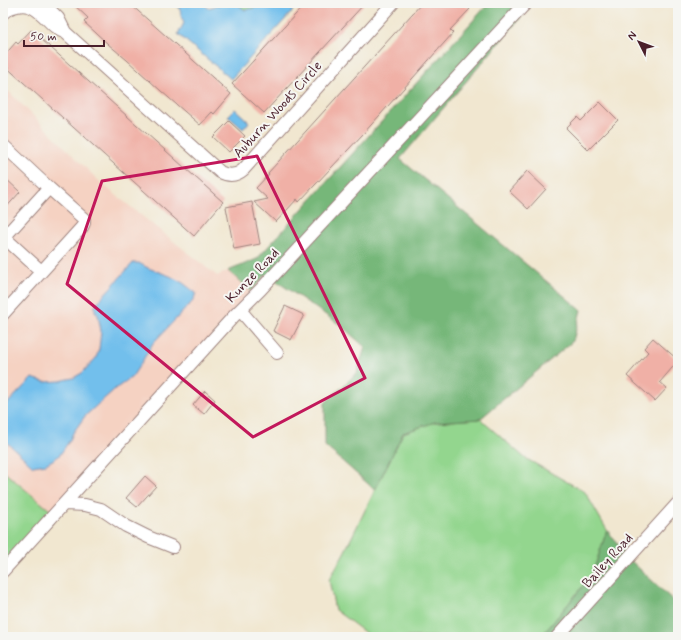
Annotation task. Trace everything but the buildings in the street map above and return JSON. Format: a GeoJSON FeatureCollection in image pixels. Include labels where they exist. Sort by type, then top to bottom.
{"type":"FeatureCollection","features":[{"type":"Feature","properties":{"kind":"main road"},"geometry":{"type":"LineString","coordinates":[[3,12],[10,3]]}},
{"type":"Feature","properties":{"kind":"street","name":"Auburn Woods Circle"},"geometry":{"type":"LineString","coordinates":[[43,3],[58,18],[66,33]]}},
{"type":"Feature","properties":{"kind":"street","name":"Auburn Woods Circle"},"geometry":{"type":"LineString","coordinates":[[3,12],[7,9],[20,5],[29,6],[36,10],[59,30],[66,33],[220,172],[231,175],[237,174],[243,170],[393,3]]}},
{"type":"Feature","properties":{"kind":"street","name":"Kunze Road"},"geometry":{"type":"LineString","coordinates":[[3,571],[240,310],[526,3]]}},
{"type":"Feature","properties":{"kind":"street"},"geometry":{"type":"LineString","coordinates":[[3,145],[84,219],[82,227],[3,314]]}},
{"type":"Feature","properties":{"kind":"street"},"geometry":{"type":"LineString","coordinates":[[41,271],[7,240],[7,237],[8,233],[49,188]]}},
{"type":"Feature","properties":{"kind":"street"},"geometry":{"type":"LineString","coordinates":[[240,310],[277,353]]}},
{"type":"Feature","properties":{"kind":"street","name":"Bailey Road"},"geometry":{"type":"LineString","coordinates":[[558,637],[678,503]]}},
{"type":"Feature","properties":{"kind":"street"},"geometry":{"type":"LineString","coordinates":[[65,504],[85,505],[101,509],[126,526],[173,547]]}},
{"type":"Feature","properties":{"kind":"highlighted area"},"geometry":{"type":"Polygon","coordinates":[[[257,156],[365,378],[253,437],[67,284],[102,181],[257,156]]]}},
{"type":"Feature","properties":{"kind":"shaded area"},"geometry":{"type":"Polygon","coordinates":[[[3,86],[102,184],[217,276],[228,271],[251,291],[57,516],[3,471],[3,439],[14,449],[70,440],[85,416],[115,389],[132,377],[153,343],[163,331],[183,283],[139,263],[98,315],[101,331],[99,349],[96,358],[82,373],[73,378],[60,381],[45,382],[32,378],[3,408],[3,86]]]}},
{"type":"Feature","properties":{"kind":"green space"},"geometry":{"type":"Polygon","coordinates":[[[236,3],[265,3],[263,6],[245,10],[236,3]]]}},
{"type":"Feature","properties":{"kind":"green space"},"geometry":{"type":"Polygon","coordinates":[[[489,3],[533,3],[400,159],[581,310],[573,341],[480,419],[435,422],[403,433],[375,490],[325,446],[325,403],[357,373],[365,347],[339,324],[266,274],[251,291],[228,271],[257,259],[489,3]]]}},
{"type":"Feature","properties":{"kind":"green space"},"geometry":{"type":"Polygon","coordinates":[[[480,419],[525,458],[585,492],[607,530],[592,575],[541,637],[371,637],[335,610],[329,580],[345,551],[403,433],[435,422],[480,419]]]}},
{"type":"Feature","properties":{"kind":"green space"},"geometry":{"type":"Polygon","coordinates":[[[3,471],[57,516],[3,578],[3,471]]]}},
{"type":"Feature","properties":{"kind":"green space"},"geometry":{"type":"Polygon","coordinates":[[[607,530],[629,559],[678,605],[678,637],[541,637],[592,575],[607,530]]]}},
{"type":"Feature","properties":{"kind":"water"},"geometry":{"type":"Polygon","coordinates":[[[171,3],[203,3],[208,8],[225,3],[236,3],[245,10],[262,6],[265,3],[300,3],[231,79],[178,34],[184,23],[179,7],[171,3]]]}},
{"type":"Feature","properties":{"kind":"water"},"geometry":{"type":"Polygon","coordinates":[[[235,109],[249,122],[243,129],[228,116],[235,109]]]}},
{"type":"Feature","properties":{"kind":"water"},"geometry":{"type":"Polygon","coordinates":[[[133,263],[139,263],[183,283],[196,293],[193,301],[153,343],[132,377],[115,389],[85,416],[59,456],[46,464],[33,466],[3,439],[3,408],[32,378],[45,382],[73,378],[82,373],[96,358],[99,349],[101,331],[95,306],[133,263]]]}}]}
